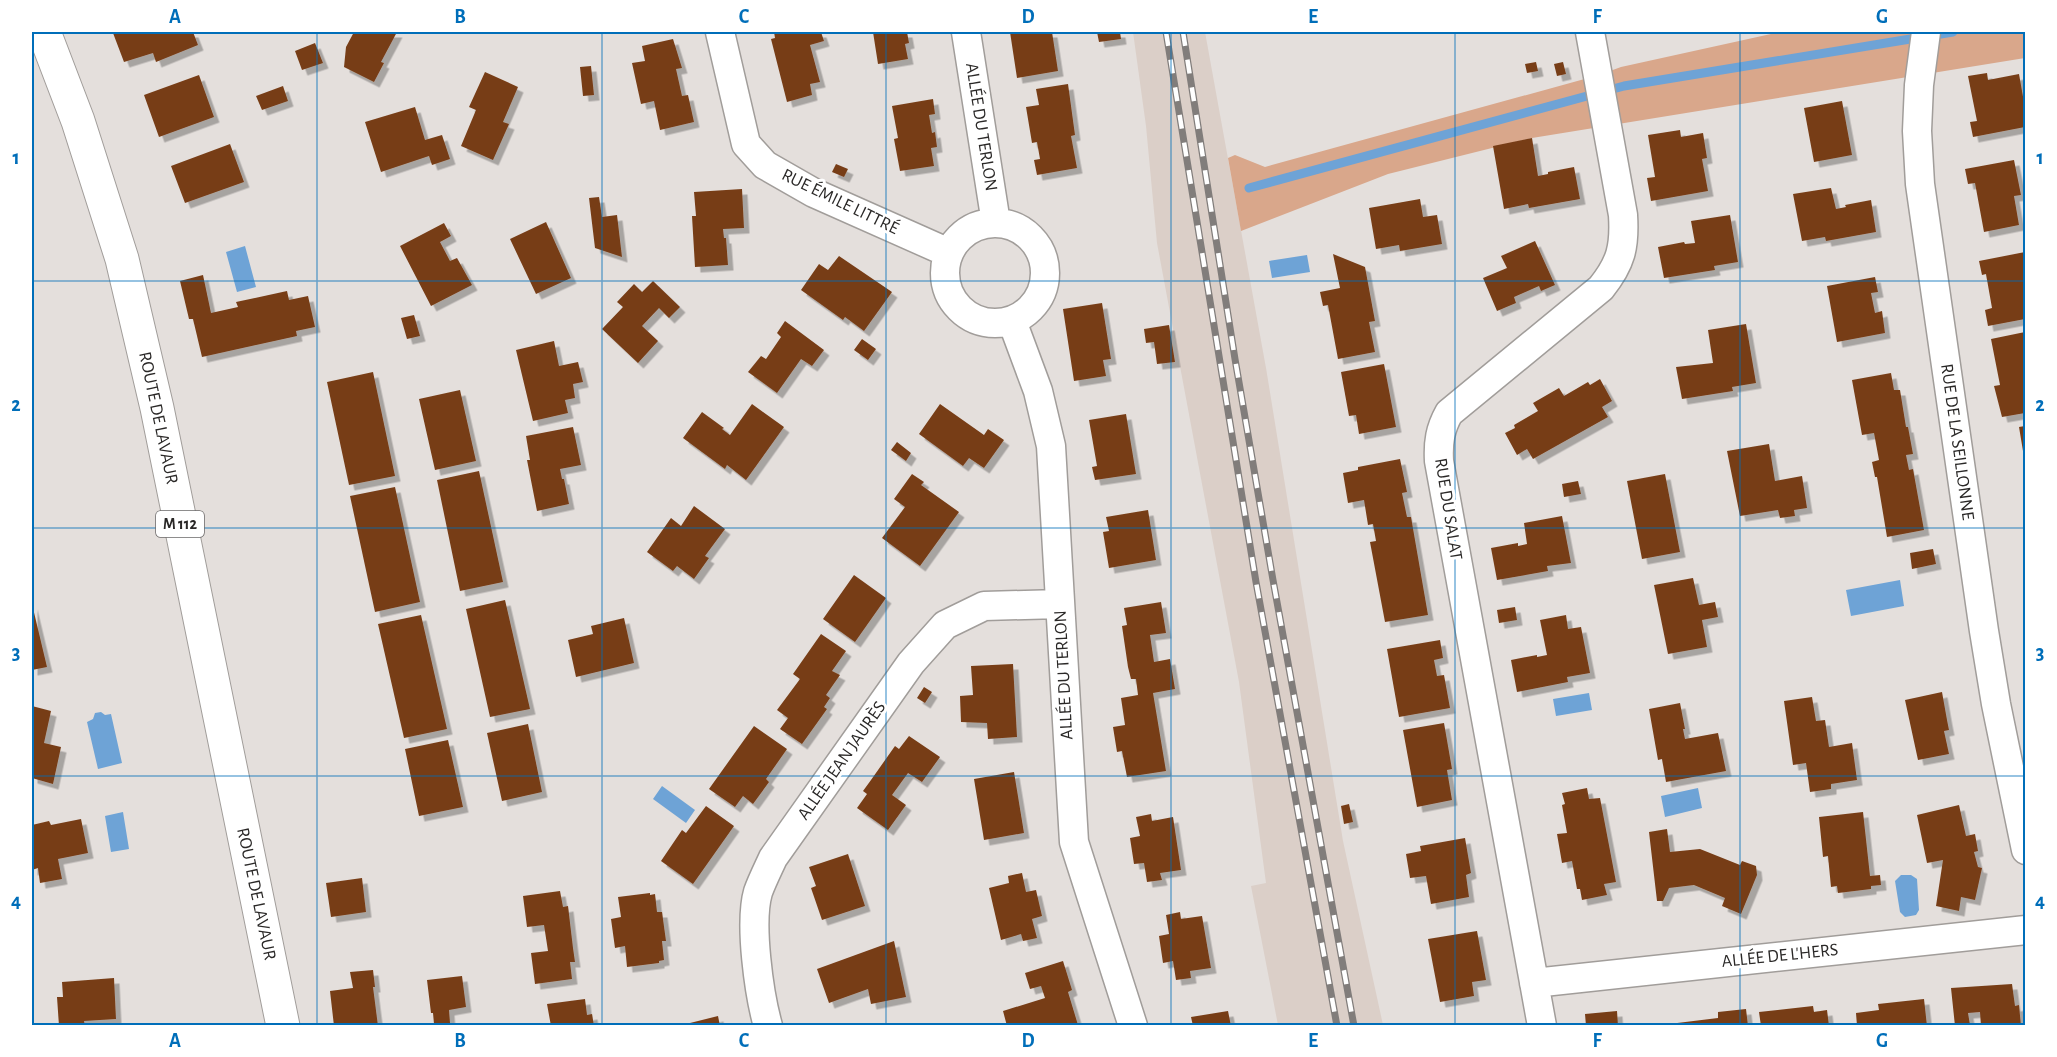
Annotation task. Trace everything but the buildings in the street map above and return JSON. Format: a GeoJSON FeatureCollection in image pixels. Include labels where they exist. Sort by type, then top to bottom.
{"type":"FeatureCollection","features":[{"type":"Feature","properties":{"kind":"main road","name":"ROUTE DE LAVAUR"},"geometry":{"type":"LineString","coordinates":[[44,32],[78,121],[124,270],[157,408],[284,1026]]}},
{"type":"Feature","properties":{"kind":"street","name":"RUE ÉMILE LITTRÉ"},"geometry":{"type":"LineString","coordinates":[[720,32],[746,144],[765,165],[814,193],[949,253]]}},
{"type":"Feature","properties":{"kind":"street","name":"ALLÉE DU TERLON"},"geometry":{"type":"LineString","coordinates":[[966,32],[996,223]]}},
{"type":"Feature","properties":{"kind":"street","name":"RUE DU SALAT"},"geometry":{"type":"LineString","coordinates":[[1542,1026],[1439,461],[1438,442],[1442,425],[1449,413],[1601,288],[1612,274],[1620,257],[1624,238],[1623,215],[1590,32]]}},
{"type":"Feature","properties":{"kind":"street","name":"RUE DE LA SEILLONNE"},"geometry":{"type":"LineString","coordinates":[[1926,32],[1919,85],[1917,131],[1922,196],[1986,641],[2025,850]]}},
{"type":"Feature","properties":{"kind":"street"},"geometry":{"type":"LineString","coordinates":[[996,223],[1011,226],[1025,233],[1036,244],[1043,258],[1045,273],[1043,288],[1036,303],[1025,314],[1012,321],[995,324],[978,321],[963,312],[952,300],[946,285],[945,269],[949,253],[968,231],[981,225],[996,223]]}},
{"type":"Feature","properties":{"kind":"street","name":"ALLÉE DU TERLON"},"geometry":{"type":"LineString","coordinates":[[1012,321],[1038,391],[1051,446],[1074,842],[1133,1026]]}},
{"type":"Feature","properties":{"kind":"street","name":"ALLÉE JEAN JAURÈS"},"geometry":{"type":"LineString","coordinates":[[768,1026],[763,1009],[754,933],[758,894],[773,858],[911,663],[945,625],[984,606],[1060,604]]}},
{"type":"Feature","properties":{"kind":"street","name":"ALLÉE DE L'HERS"},"geometry":{"type":"LineString","coordinates":[[1534,982],[2025,930]]}},
{"type":"Feature","properties":{"kind":"shaded area"},"geometry":{"type":"Polygon","coordinates":[[[1133,32],[1205,32],[1266,368],[1343,841],[1383,1025],[1278,1025],[1251,886],[1266,883],[1239,682],[1157,243],[1146,126],[1133,32]]]}},
{"type":"Feature","properties":{"kind":"shaded area"},"geometry":{"type":"Polygon","coordinates":[[[1780,32],[2025,32],[2025,58],[1532,138],[1388,174],[1241,231],[1228,158],[1235,155],[1265,167],[1621,67],[1780,32]]]}},
{"type":"Feature","properties":{"kind":"water"},"geometry":{"type":"Polygon","coordinates":[[[245,246],[256,287],[237,292],[226,252],[245,246]]]}},
{"type":"Feature","properties":{"kind":"water"},"geometry":{"type":"Polygon","coordinates":[[[1307,255],[1310,272],[1272,278],[1269,261],[1307,255]]]}},
{"type":"Feature","properties":{"kind":"water"},"geometry":{"type":"Polygon","coordinates":[[[1900,580],[1904,606],[1851,616],[1846,590],[1900,580]]]}},
{"type":"Feature","properties":{"kind":"water"},"geometry":{"type":"Polygon","coordinates":[[[1589,693],[1592,710],[1556,716],[1553,699],[1589,693]]]}},
{"type":"Feature","properties":{"kind":"water"},"geometry":{"type":"Polygon","coordinates":[[[101,712],[105,715],[111,714],[122,763],[98,769],[87,722],[93,719],[95,713],[101,712]]]}},
{"type":"Feature","properties":{"kind":"water"},"geometry":{"type":"Polygon","coordinates":[[[662,786],[695,810],[686,823],[653,799],[662,786]]]}},
{"type":"Feature","properties":{"kind":"water"},"geometry":{"type":"Polygon","coordinates":[[[1698,788],[1702,808],[1665,817],[1661,796],[1698,788]]]}},
{"type":"Feature","properties":{"kind":"water"},"geometry":{"type":"Polygon","coordinates":[[[123,812],[129,849],[111,852],[105,816],[123,812]]]}},
{"type":"Feature","properties":{"kind":"water"},"geometry":{"type":"Polygon","coordinates":[[[1901,875],[1911,875],[1917,879],[1919,910],[1916,915],[1905,917],[1900,912],[1895,881],[1901,875]]]}},
{"type":"Feature","properties":{"kind":"waterway"},"geometry":{"type":"LineString","coordinates":[[1249,188],[1624,86],[1953,32]]}},
{"type":"Feature","properties":{"kind":"railway"},"geometry":{"type":"LineString","coordinates":[[1166,32],[1256,582],[1337,1026]]}},
{"type":"Feature","properties":{"kind":"railway"},"geometry":{"type":"LineString","coordinates":[[1183,32],[1273,580],[1354,1026]]}}]}
